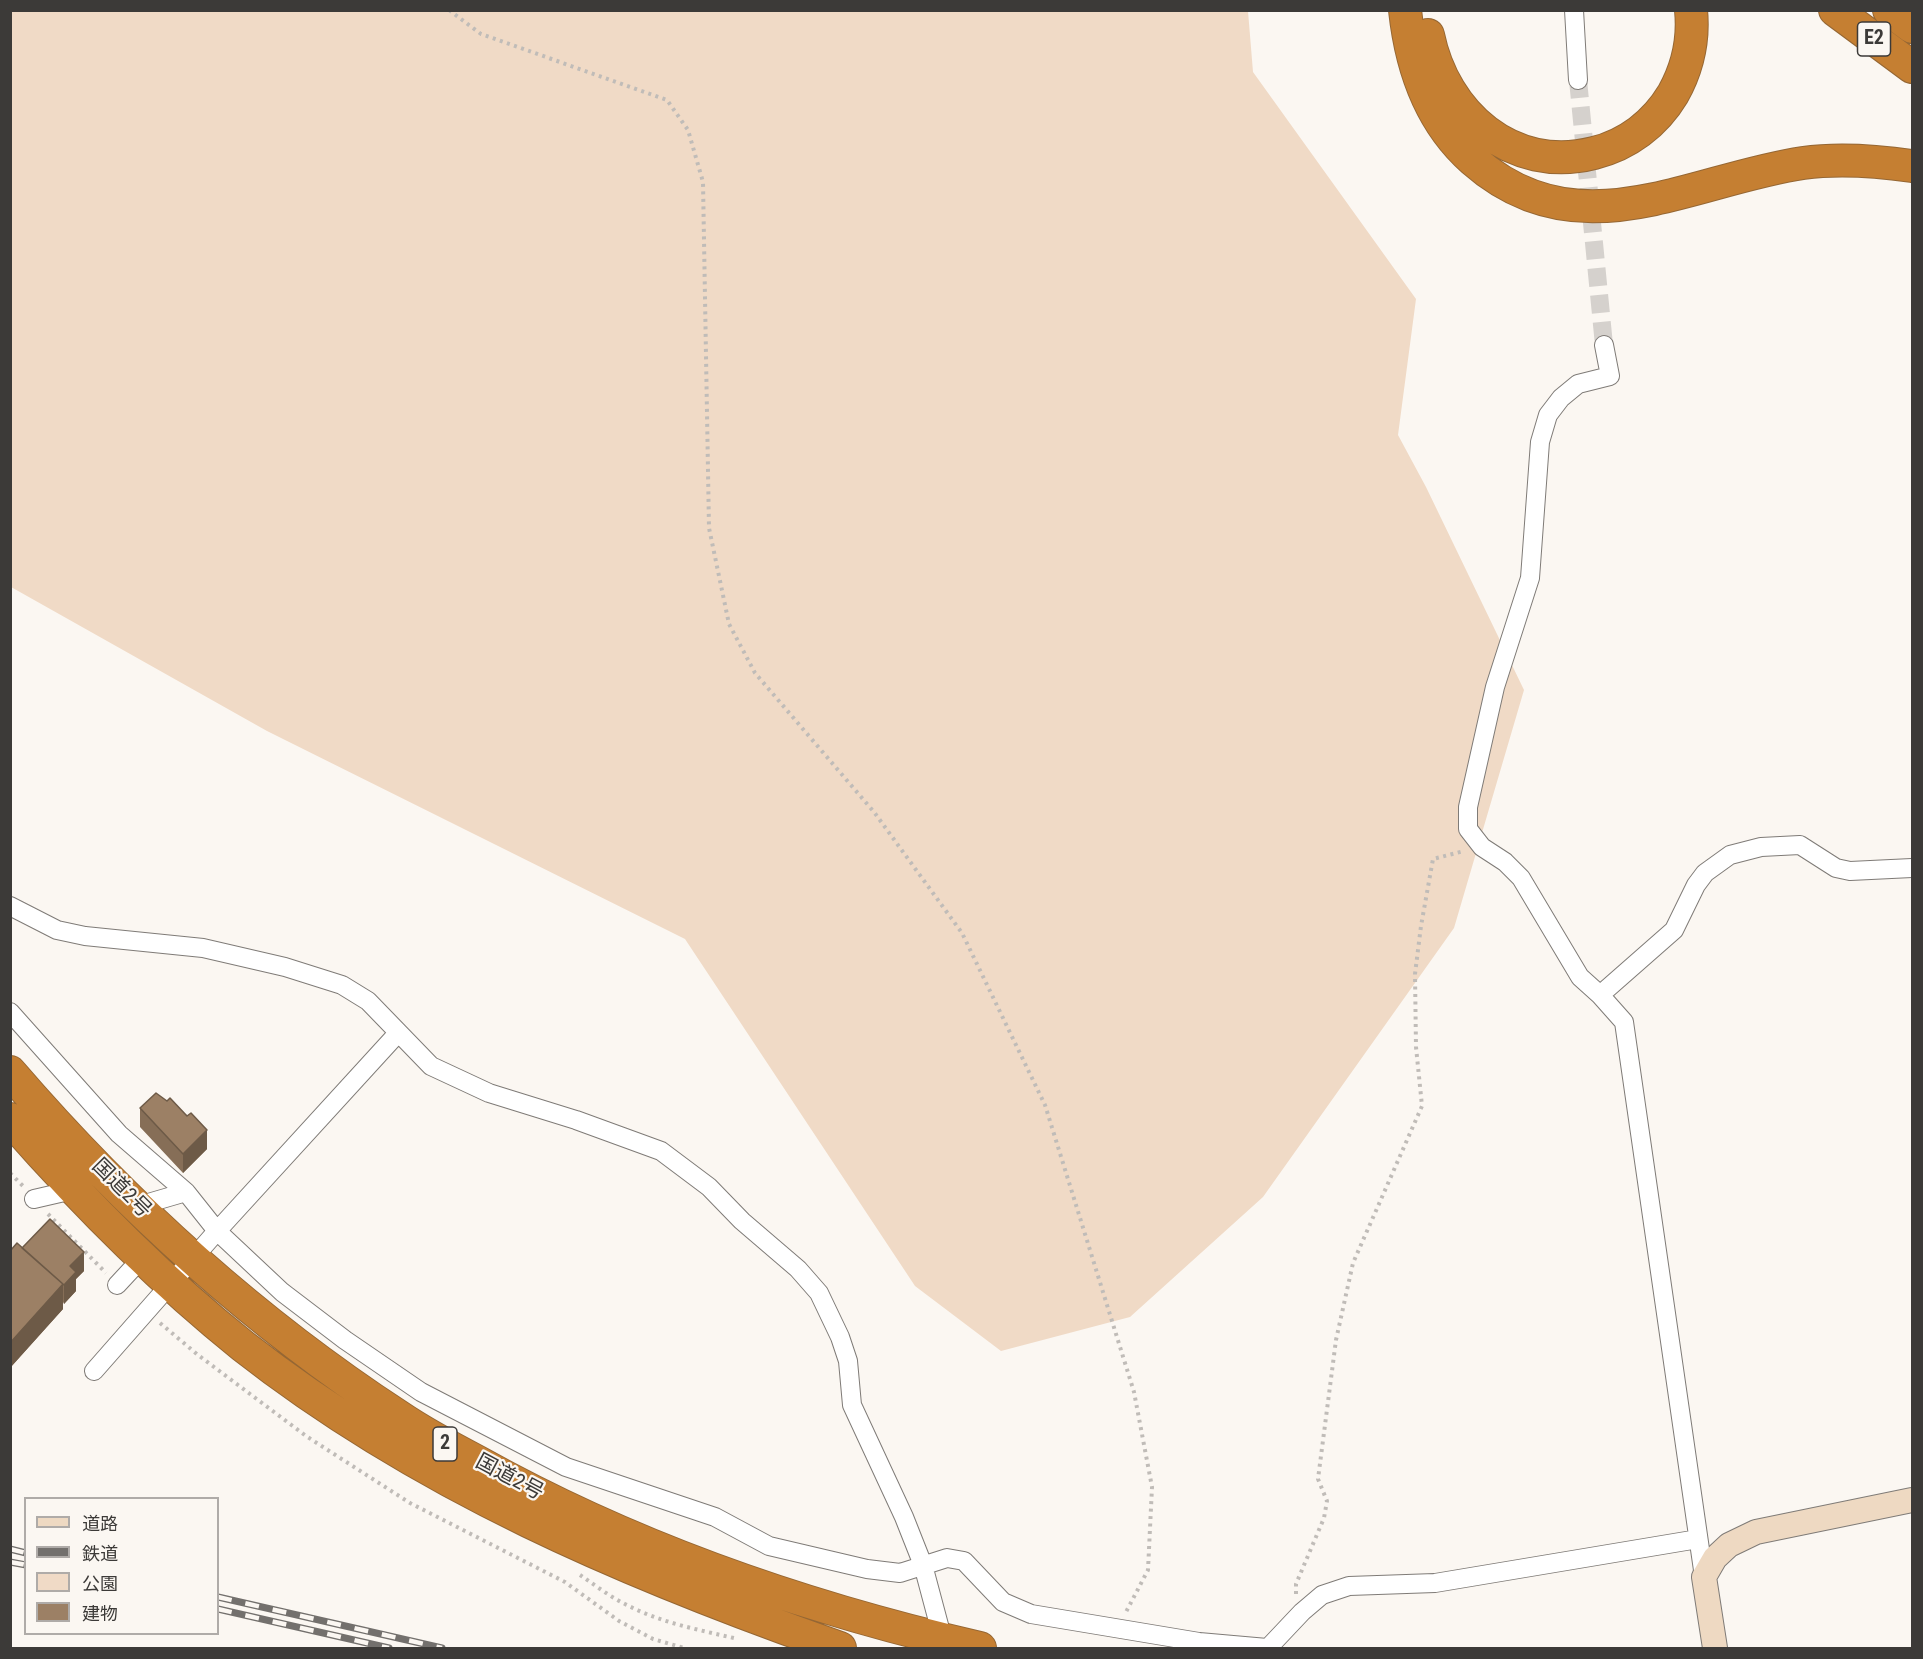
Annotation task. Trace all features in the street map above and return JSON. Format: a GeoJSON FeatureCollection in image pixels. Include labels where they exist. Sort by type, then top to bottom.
{"type":"FeatureCollection","features":[{"type":"Feature","properties":{"kind":"highway"},"geometry":{"type":"LineString","coordinates":[[1405,10],[1415,67],[1430,102],[1449,133],[1461,149],[1489,173],[1518,190],[1538,198],[1569,205],[1609,207],[1650,201],[1803,164],[1844,161],[1912,166]]}},
{"type":"Feature","properties":{"kind":"highway"},"geometry":{"type":"LineString","coordinates":[[1425,10],[1429,38],[1439,70],[1467,115],[1480,128],[1508,146],[1544,157],[1566,158],[1608,150],[1643,130],[1659,114],[1680,81],[1689,57],[1691,10]]}},
{"type":"Feature","properties":{"kind":"highway","name":"E2"},"geometry":{"type":"LineString","coordinates":[[1835,10],[1912,67]]}},
{"type":"Feature","properties":{"kind":"highway","name":"E2"},"geometry":{"type":"LineString","coordinates":[[1889,10],[1912,27]]}},
{"type":"Feature","properties":{"kind":"highway","name":"国道2号"},"geometry":{"type":"LineString","coordinates":[[10,1072],[76,1145],[193,1258],[310,1355],[399,1417],[522,1487],[677,1556],[848,1614],[946,1644],[980,1648]]}},
{"type":"Feature","properties":{"kind":"highway","name":"国道2号"},"geometry":{"type":"LineString","coordinates":[[10,1119],[73,1190],[171,1284],[243,1346],[339,1415],[442,1477],[585,1548],[735,1611],[840,1648]]}},
{"type":"Feature","properties":{"kind":"street"},"geometry":{"type":"LineString","coordinates":[[1574,10],[1578,80]]}},
{"type":"Feature","properties":{"kind":"street"},"geometry":{"type":"LineString","coordinates":[[1604,345],[1610,376],[1578,384],[1561,398],[1548,415],[1540,442],[1530,578],[1495,687],[1468,807],[1468,829],[1482,847],[1505,862],[1521,878],[1580,977],[1624,1022],[1714,1648]]}},
{"type":"Feature","properties":{"kind":"street"},"geometry":{"type":"LineString","coordinates":[[1600,995],[1674,930],[1696,885],[1705,873],[1730,855],[1761,847],[1800,845],[1836,868],[1850,871],[1912,868]]}},
{"type":"Feature","properties":{"kind":"street"},"geometry":{"type":"LineString","coordinates":[[10,906],[57,930],[85,936],[203,948],[285,967],[342,986],[368,1001],[431,1066],[489,1093],[576,1120],[662,1151],[709,1187],[742,1221],[798,1269],[819,1293],[840,1337],[848,1361],[852,1405],[904,1517],[923,1565],[946,1644]]}},
{"type":"Feature","properties":{"kind":"street"},"geometry":{"type":"LineString","coordinates":[[10,1012],[118,1134],[186,1192],[217,1231],[282,1292],[345,1340],[421,1392],[566,1467],[715,1516],[768,1546],[867,1569],[900,1573],[947,1558],[964,1561],[1003,1602],[1030,1614],[1199,1642],[1267,1648],[1322,1595],[1350,1586],[1435,1583],[1698,1539]]}},
{"type":"Feature","properties":{"kind":"street"},"geometry":{"type":"LineString","coordinates":[[94,1371],[217,1231],[398,1033]]}},
{"type":"Feature","properties":{"kind":"street"},"geometry":{"type":"LineString","coordinates":[[34,1199],[73,1190]]}},
{"type":"Feature","properties":{"kind":"street"},"geometry":{"type":"LineString","coordinates":[[138,1206],[186,1192]]}},
{"type":"Feature","properties":{"kind":"street"},"geometry":{"type":"LineString","coordinates":[[117,1285],[143,1257]]}},
{"type":"Feature","properties":{"kind":"street"},"geometry":{"type":"LineString","coordinates":[[1704,1576],[1715,1558],[1729,1545],[1756,1532],[1912,1500]]}},
{"type":"Feature","properties":{"kind":"path"},"geometry":{"type":"LineString","coordinates":[[449,10],[481,34],[667,100],[688,130],[704,182],[709,528],[729,624],[755,673],[874,812],[962,933],[1045,1105],[1134,1392],[1152,1487],[1148,1570],[1117,1629]]}},
{"type":"Feature","properties":{"kind":"path"},"geometry":{"type":"LineString","coordinates":[[1302,1612],[1296,1596],[1296,1584],[1323,1518],[1327,1501],[1318,1479],[1336,1341],[1353,1263],[1422,1106],[1416,1047],[1415,974],[1433,859],[1482,847]]}},
{"type":"Feature","properties":{"kind":"green space"},"geometry":{"type":"Polygon","coordinates":[[[11,11],[1248,11],[1253,72],[1416,299],[1398,435],[1426,487],[1524,690],[1454,928],[1263,1197],[1130,1317],[1001,1351],[915,1286],[685,939],[267,731],[11,587],[11,11]]]}},
{"type":"Feature","properties":{"kind":"building"},"geometry":{"type":"Polygon","coordinates":[[[156,1093],[167,1101],[170,1098],[187,1116],[191,1113],[207,1130],[183,1154],[140,1108],[156,1093]]]}},
{"type":"Feature","properties":{"kind":"building"},"geometry":{"type":"Polygon","coordinates":[[[50,1219],[84,1252],[70,1266],[76,1272],[64,1285],[22,1248],[50,1219]]]}},
{"type":"Feature","properties":{"kind":"building"},"geometry":{"type":"Polygon","coordinates":[[[17,1243],[63,1284],[10,1343],[10,1251],[17,1243]]]}},
{"type":"Feature","properties":{"kind":"tunnel"},"geometry":{"type":"LineString","coordinates":[[1578,80],[1604,345]]}},
{"type":"Feature","properties":{"kind":"railway"},"geometry":{"type":"LineString","coordinates":[[10,1549],[24,1552]]}},
{"type":"Feature","properties":{"kind":"railway"},"geometry":{"type":"LineString","coordinates":[[10,1562],[24,1565]]}},
{"type":"Feature","properties":{"kind":"railway"},"geometry":{"type":"LineString","coordinates":[[219,1597],[442,1648]]}},
{"type":"Feature","properties":{"kind":"railway"},"geometry":{"type":"LineString","coordinates":[[219,1609],[389,1648]]}}]}
